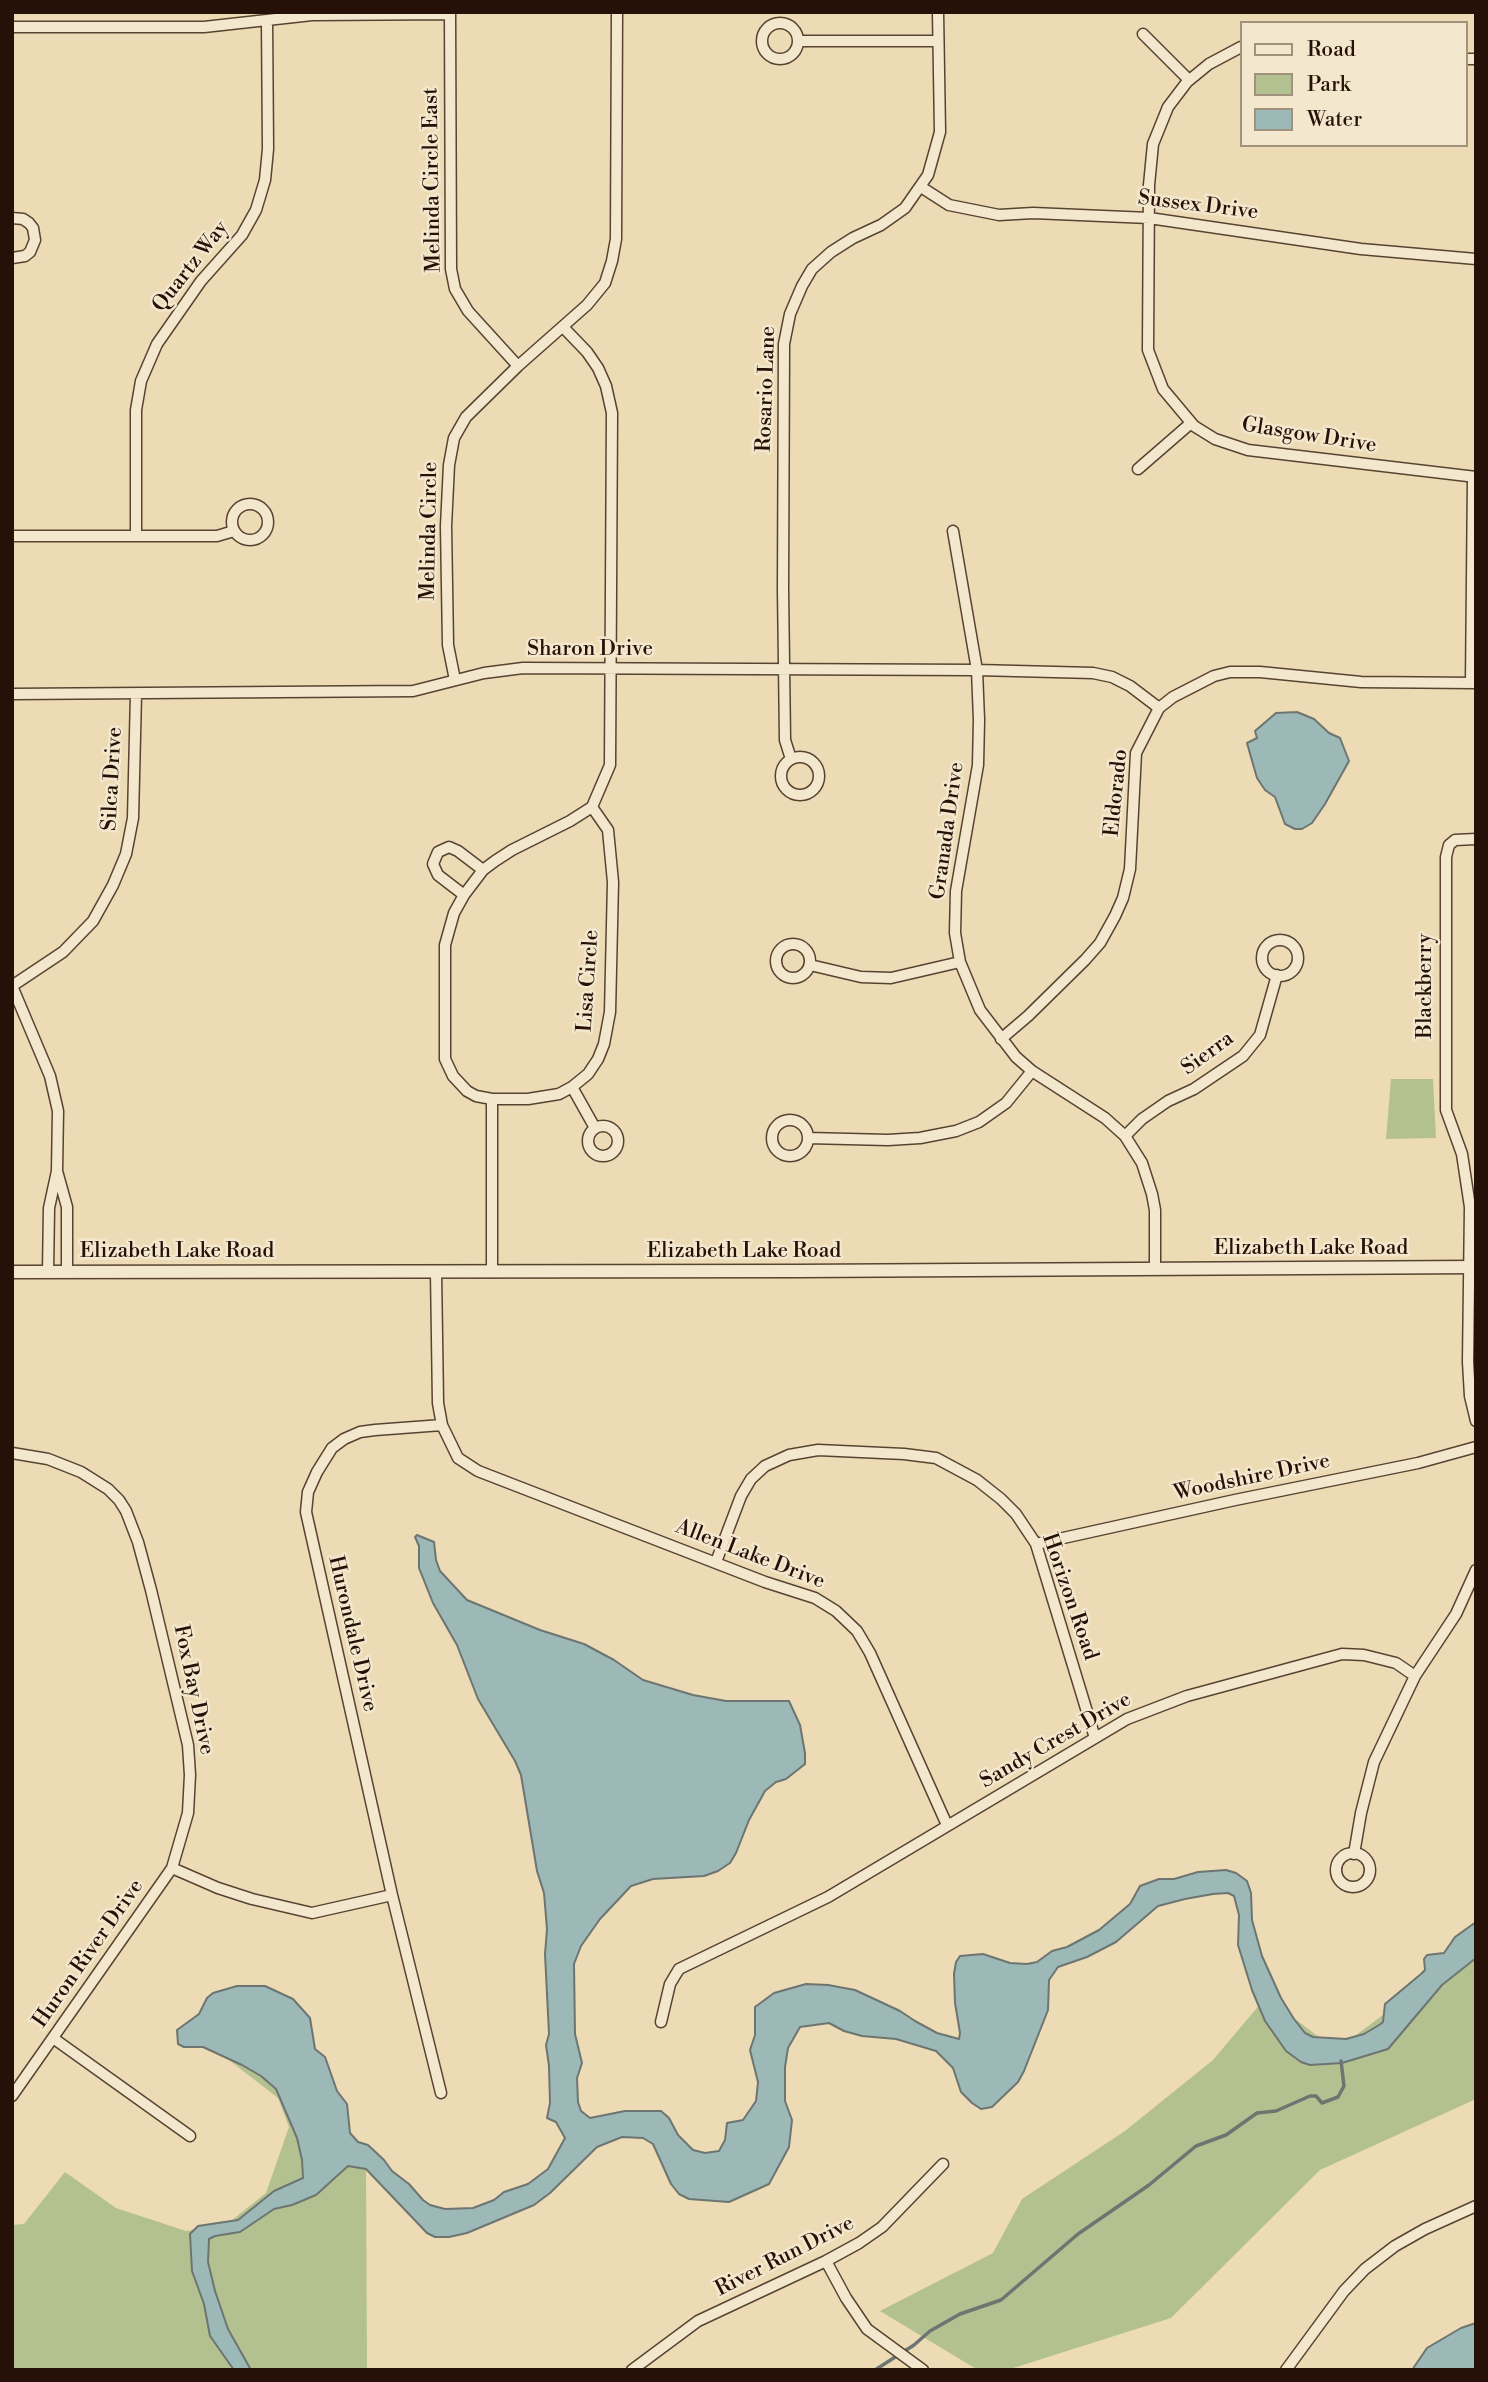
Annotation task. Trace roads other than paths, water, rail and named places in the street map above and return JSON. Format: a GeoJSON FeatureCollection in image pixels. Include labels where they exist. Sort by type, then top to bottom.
{"type":"FeatureCollection","features":[{"type":"Feature","properties":{"kind":"street"},"geometry":{"type":"LineString","coordinates":[[592,807],[610,765],[612,413],[606,386],[598,368],[563,327],[587,305],[604,283],[612,261],[615,239],[617,12]]}},
{"type":"Feature","properties":{"kind":"street","name":"Rosario Lane"},"geometry":{"type":"LineString","coordinates":[[791,760],[785,740],[784,344],[790,314],[812,270],[831,252],[881,225],[905,208],[921,187],[934,156],[940,132],[938,12]]}},
{"type":"Feature","properties":{"kind":"street"},"geometry":{"type":"LineString","coordinates":[[12,27],[204,27],[267,19],[356,13],[450,13]]}},
{"type":"Feature","properties":{"kind":"street","name":"Melinda Circle East"},"geometry":{"type":"LineString","coordinates":[[450,13],[451,270],[455,289],[468,311],[518,366]]}},
{"type":"Feature","properties":{"kind":"street","name":"Quartz Way"},"geometry":{"type":"LineString","coordinates":[[136,535],[136,410],[141,381],[157,344],[201,281],[242,235],[256,210],[265,180],[268,149],[267,19]]}},
{"type":"Feature","properties":{"kind":"street"},"geometry":{"type":"LineString","coordinates":[[1143,34],[1189,80]]}},
{"type":"Feature","properties":{"kind":"street"},"geometry":{"type":"LineString","coordinates":[[798,41],[938,41]]}},
{"type":"Feature","properties":{"kind":"street","name":"Glasgow Drive"},"geometry":{"type":"LineString","coordinates":[[1240,48],[1209,64],[1189,80],[1168,107],[1153,144],[1149,185],[1148,350],[1163,389],[1191,422],[1215,439],[1248,450],[1474,477]]}},
{"type":"Feature","properties":{"kind":"street","name":"Sussex Drive"},"geometry":{"type":"LineString","coordinates":[[921,187],[949,205],[999,215],[1149,218],[1361,249],[1476,259]]}},
{"type":"Feature","properties":{"kind":"street"},"geometry":{"type":"LineString","coordinates":[[12,218],[23,219],[29,223],[35,240],[30,252],[12,258]]}},
{"type":"Feature","properties":{"kind":"street","name":"Melinda Circle"},"geometry":{"type":"LineString","coordinates":[[455,680],[448,645],[446,526],[449,464],[454,438],[466,417],[563,327]]}},
{"type":"Feature","properties":{"kind":"street"},"geometry":{"type":"LineString","coordinates":[[1138,469],[1191,422]]}},
{"type":"Feature","properties":{"kind":"street"},"geometry":{"type":"LineString","coordinates":[[1474,477],[1474,683]]}},
{"type":"Feature","properties":{"kind":"street"},"geometry":{"type":"LineString","coordinates":[[12,536],[217,536],[234,531]]}},
{"type":"Feature","properties":{"kind":"street","name":"Granada Drive"},"geometry":{"type":"LineString","coordinates":[[953,531],[977,670],[978,765],[956,891],[955,933],[960,962],[980,1010],[1016,1057],[1032,1071],[1105,1118],[1125,1136],[1142,1163],[1152,1194],[1155,1210],[1155,1269]]}},
{"type":"Feature","properties":{"kind":"street","name":"Sharon Drive"},"geometry":{"type":"LineString","coordinates":[[12,694],[413,691],[507,669],[977,670],[1093,673],[1112,677],[1130,686],[1159,708]]}},
{"type":"Feature","properties":{"kind":"street","name":"Eldorado"},"geometry":{"type":"LineString","coordinates":[[1001,1039],[1085,960],[1100,943],[1115,916],[1123,898],[1130,869],[1136,753],[1159,708],[1173,697],[1198,683],[1230,672],[1260,672],[1361,682],[1474,683]]}},
{"type":"Feature","properties":{"kind":"street","name":"Silca Drive"},"geometry":{"type":"LineString","coordinates":[[12,986],[63,952],[93,921],[126,855],[133,818],[136,694]]}},
{"type":"Feature","properties":{"kind":"street","name":"Lisa Circle"},"geometry":{"type":"LineString","coordinates":[[592,807],[608,830],[613,907],[610,1013],[598,1059],[588,1074],[559,1094],[528,1099],[492,1099],[467,1091],[453,1076],[445,1059],[445,945],[454,913],[483,870],[512,850],[592,807]]}},
{"type":"Feature","properties":{"kind":"street","name":"Blackberry"},"geometry":{"type":"LineString","coordinates":[[1462,1154],[1446,1110],[1446,857],[1449,845],[1455,841],[1476,839]]}},
{"type":"Feature","properties":{"kind":"street"},"geometry":{"type":"LineString","coordinates":[[464,895],[438,875],[433,864],[438,852],[449,847],[483,870]]}},
{"type":"Feature","properties":{"kind":"street"},"geometry":{"type":"LineString","coordinates":[[810,965],[842,974],[883,978],[913,974],[960,962]]}},
{"type":"Feature","properties":{"kind":"street","name":"Sierra"},"geometry":{"type":"LineString","coordinates":[[1125,1136],[1142,1119],[1168,1101],[1194,1089],[1243,1056],[1260,1035],[1276,975]]}},
{"type":"Feature","properties":{"kind":"street"},"geometry":{"type":"LineString","coordinates":[[12,986],[55,1094],[58,1111],[57,1171],[48,1208],[48,1272]]}},
{"type":"Feature","properties":{"kind":"street"},"geometry":{"type":"LineString","coordinates":[[808,1138],[888,1140],[920,1138],[956,1131],[979,1122],[1006,1103],[1032,1071]]}},
{"type":"Feature","properties":{"kind":"street"},"geometry":{"type":"LineString","coordinates":[[572,1087],[596,1128]]}},
{"type":"Feature","properties":{"kind":"street"},"geometry":{"type":"LineString","coordinates":[[492,1099],[492,1272]]}},
{"type":"Feature","properties":{"kind":"street"},"geometry":{"type":"LineString","coordinates":[[1476,1154],[1462,1154],[1470,1207],[1473,1267],[1468,1362],[1476,1420]]}},
{"type":"Feature","properties":{"kind":"street"},"geometry":{"type":"LineString","coordinates":[[57,1171],[67,1207],[67,1272]]}},
{"type":"Feature","properties":{"kind":"street","name":"Elizabeth Lake Road"},"geometry":{"type":"LineString","coordinates":[[12,1272],[1473,1267]]}},
{"type":"Feature","properties":{"kind":"street"},"geometry":{"type":"LineString","coordinates":[[436,1272],[438,1403],[442,1425]]}},
{"type":"Feature","properties":{"kind":"street","name":"Allen Lake Drive"},"geometry":{"type":"LineString","coordinates":[[442,1425],[458,1458],[478,1471],[765,1582],[815,1598],[836,1611],[858,1631],[870,1653],[947,1825]]}},
{"type":"Feature","properties":{"kind":"street","name":"Hurondale Drive"},"geometry":{"type":"LineString","coordinates":[[441,2094],[392,1895],[306,1512],[308,1492],[317,1472],[332,1448],[344,1439],[360,1432],[442,1425]]}},
{"type":"Feature","properties":{"kind":"street","name":"Woodshire Drive"},"geometry":{"type":"LineString","coordinates":[[1036,1544],[1418,1463],[1476,1447]]}},
{"type":"Feature","properties":{"kind":"street","name":"Horizon Road"},"geometry":{"type":"LineString","coordinates":[[716,1562],[741,1496],[751,1479],[765,1466],[789,1455],[818,1450],[936,1458],[977,1480],[1001,1499],[1016,1514],[1036,1544],[1095,1738]]}},
{"type":"Feature","properties":{"kind":"street","name":"Fox Bay Drive"},"geometry":{"type":"LineString","coordinates":[[12,1453],[37,1456],[68,1465],[99,1482],[119,1500],[128,1516],[146,1567],[188,1745],[188,1813],[172,1868]]}},
{"type":"Feature","properties":{"kind":"street"},"geometry":{"type":"LineString","coordinates":[[119,1500],[128,1490]]}},
{"type":"Feature","properties":{"kind":"street"},"geometry":{"type":"LineString","coordinates":[[1354,1854],[1374,1762],[1415,1676],[1456,1615],[1476,1570]]}},
{"type":"Feature","properties":{"kind":"street","name":"Sandy Crest Drive"},"geometry":{"type":"LineString","coordinates":[[661,2022],[670,1984],[679,1969],[828,1897],[1127,1719],[1187,1696],[1342,1654],[1364,1655],[1396,1663],[1415,1676]]}},
{"type":"Feature","properties":{"kind":"street"},"geometry":{"type":"LineString","coordinates":[[172,1868],[241,1895],[312,1913],[392,1895]]}},
{"type":"Feature","properties":{"kind":"street","name":"Huron River Drive"},"geometry":{"type":"LineString","coordinates":[[12,2096],[172,1868]]}},
{"type":"Feature","properties":{"kind":"street"},"geometry":{"type":"LineString","coordinates":[[53,2038],[190,2136]]}},
{"type":"Feature","properties":{"kind":"street","name":"River Run Drive"},"geometry":{"type":"LineString","coordinates":[[632,2370],[698,2321],[826,2262],[859,2243],[882,2227],[943,2164]]}},
{"type":"Feature","properties":{"kind":"street"},"geometry":{"type":"LineString","coordinates":[[1286,2370],[1344,2291],[1365,2269],[1395,2246],[1476,2206]]}},
{"type":"Feature","properties":{"kind":"street"},"geometry":{"type":"LineString","coordinates":[[826,2262],[867,2329],[923,2370]]}},
{"type":"Feature","properties":{"kind":"water"},"geometry":{"type":"Polygon","coordinates":[[[1297,712],[1314,719],[1329,733],[1340,738],[1349,761],[1312,823],[1302,829],[1285,824],[1275,797],[1265,790],[1257,778],[1247,743],[1257,738],[1255,731],[1276,713],[1297,712]]]}},
{"type":"Feature","properties":{"kind":"water"},"geometry":{"type":"Polygon","coordinates":[[[417,1535],[434,1542],[440,1571],[467,1600],[540,1630],[584,1644],[643,1680],[693,1695],[726,1701],[789,1701],[800,1725],[805,1764],[765,1791],[730,1863],[704,1876],[653,1879],[631,1886],[600,1919],[581,1946],[574,1964],[575,2034],[582,2063],[577,2078],[578,2102],[581,2111],[590,2118],[625,2111],[661,2111],[693,2150],[705,2153],[719,2151],[725,2140],[727,2123],[743,2120],[756,2101],[758,2082],[750,2050],[755,2035],[755,2007],[774,1993],[806,1984],[855,1990],[900,2011],[937,2033],[959,2039],[954,1974],[960,1956],[983,1954],[1010,1963],[1037,1962],[1052,1951],[1067,1947],[1099,1930],[1130,1904],[1140,1886],[1159,1879],[1226,1870],[1247,1881],[1251,1893],[1252,1920],[1262,1956],[1294,2019],[1305,2033],[1313,2037],[1346,2039],[1364,2034],[1379,2025],[1383,2022],[1385,2004],[1425,1970],[1424,1959],[1427,1955],[1444,1953],[1455,1937],[1476,1922],[1476,1958],[1442,1985],[1388,2049],[1342,2063],[1310,2065],[1286,2051],[1265,2021],[1238,1945],[1239,1915],[1234,1896],[1228,1893],[1185,1899],[1158,1906],[1116,1942],[1087,1957],[1058,1967],[1049,1980],[1048,2010],[1024,2071],[1018,2082],[992,2107],[981,2109],[961,2092],[953,2068],[936,2051],[896,2039],[862,2036],[829,2023],[800,2027],[788,2048],[785,2067],[785,2101],[792,2120],[789,2147],[769,2184],[729,2202],[689,2199],[679,2194],[671,2184],[653,2144],[643,2138],[622,2137],[597,2147],[534,2205],[467,2233],[435,2237],[427,2233],[366,2169],[348,2166],[316,2195],[274,2209],[240,2232],[209,2239],[208,2262],[215,2291],[228,2329],[251,2370],[234,2370],[210,2336],[204,2304],[192,2271],[190,2234],[198,2226],[238,2220],[274,2191],[303,2178],[302,2160],[297,2138],[276,2089],[242,2065],[203,2047],[184,2047],[178,2044],[177,2030],[199,2014],[207,1998],[213,1993],[237,1986],[265,1986],[293,1999],[310,2018],[315,2049],[325,2057],[337,2091],[347,2104],[350,2133],[358,2142],[368,2145],[430,2205],[445,2209],[473,2208],[494,2200],[504,2192],[528,2184],[548,2169],[565,2138],[556,2122],[547,2118],[550,2103],[546,2045],[549,2034],[545,1954],[547,1929],[544,1893],[537,1871],[521,1775],[478,1699],[457,1645],[433,1603],[419,1568],[419,1546],[415,1537],[417,1535]]]}},
{"type":"Feature","properties":{"kind":"water"},"geometry":{"type":"Polygon","coordinates":[[[1476,2323],[1476,2370],[1412,2370],[1427,2348],[1461,2328],[1476,2323]]]}},
{"type":"Feature","properties":{"kind":"waterway"},"geometry":{"type":"LineString","coordinates":[[875,2370],[914,2345],[930,2331],[960,2314],[1001,2300],[1078,2234],[1149,2185],[1196,2146],[1226,2135],[1257,2113],[1276,2111],[1310,2096],[1316,2096],[1322,2103],[1338,2097],[1344,2086],[1341,2061]]}}]}
